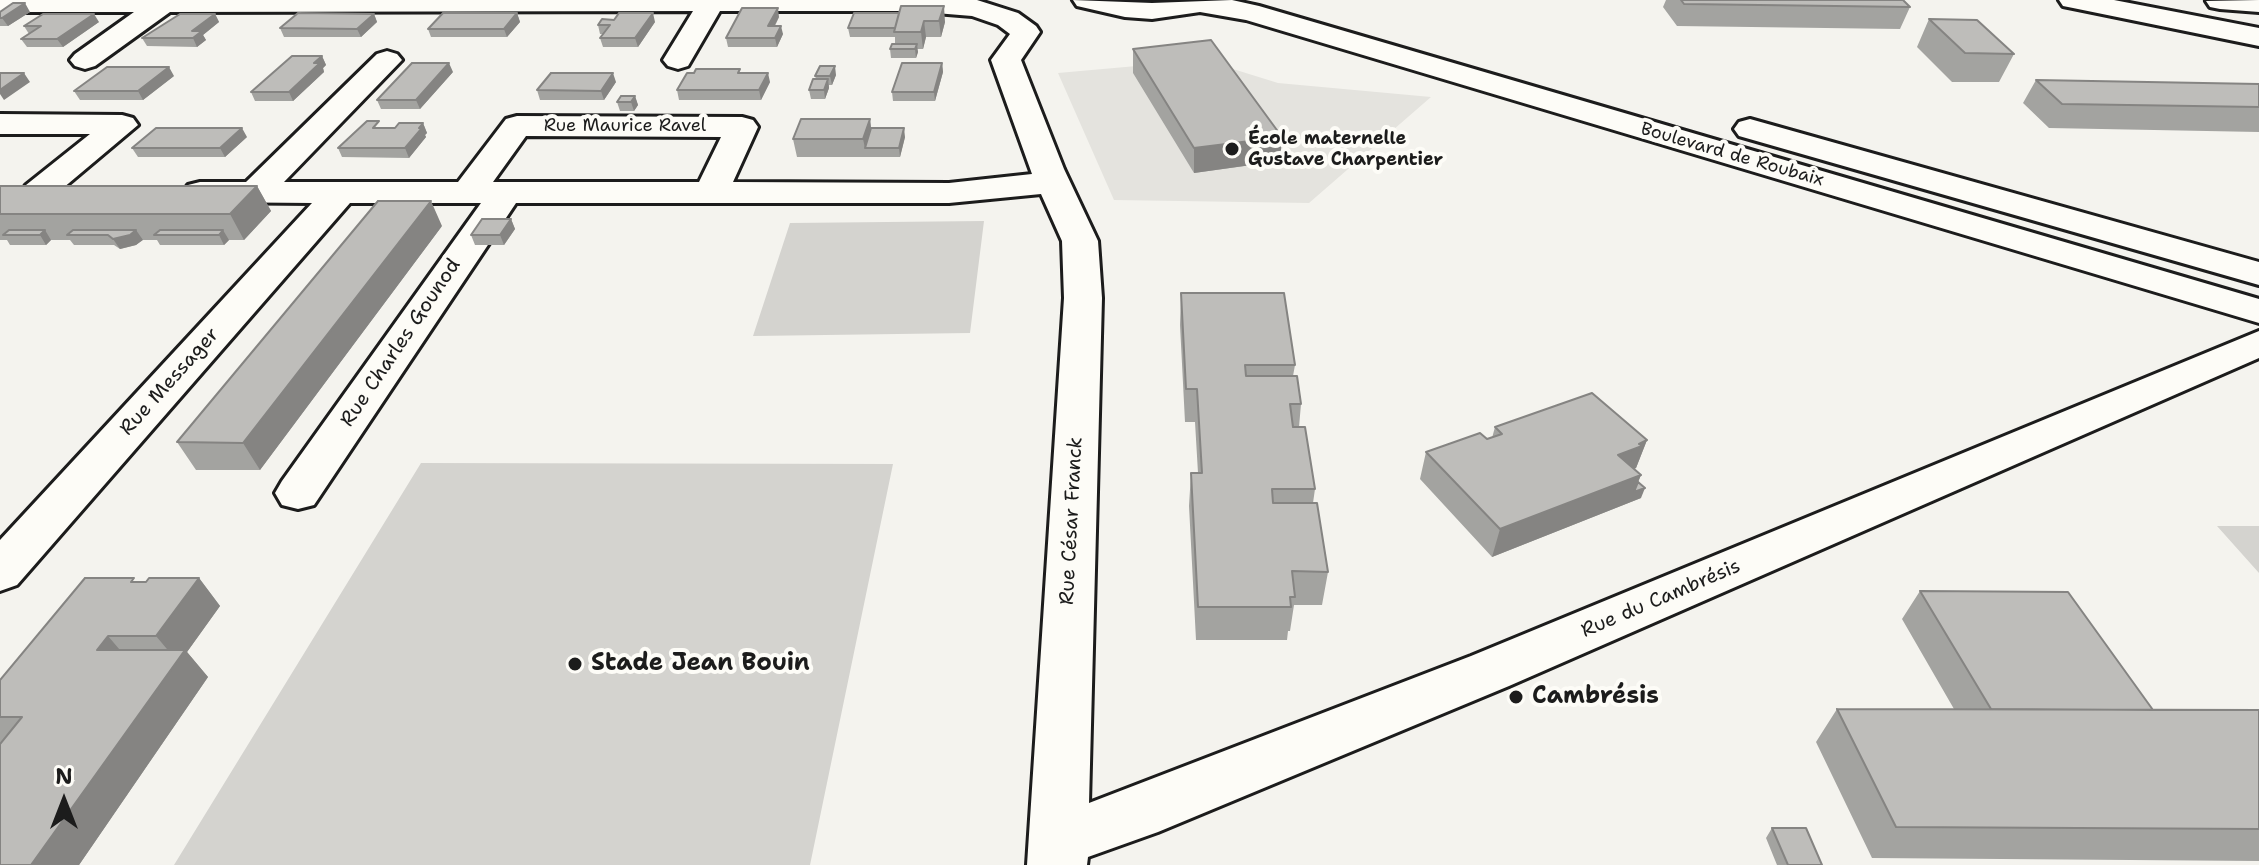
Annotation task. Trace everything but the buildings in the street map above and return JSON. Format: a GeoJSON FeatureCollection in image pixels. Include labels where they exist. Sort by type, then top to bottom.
{"type":"FeatureCollection","features":[{"type":"Feature","properties":{"kind":"street","name":"Boulevard de Roubaix"},"geometry":{"type":"LineString","coordinates":[[1087,0],[1125,9],[1152,11],[1211,2],[2259,311]]}},
{"type":"Feature","properties":{"kind":"street","name":"Boulevard de Roubaix"},"geometry":{"type":"LineString","coordinates":[[1270,0],[1393,28],[2259,274]]}},
{"type":"Feature","properties":{"kind":"street"},"geometry":{"type":"LineString","coordinates":[[2073,0],[2252,36]]}},
{"type":"Feature","properties":{"kind":"street"},"geometry":{"type":"LineString","coordinates":[[2220,0],[2252,36]]}},
{"type":"Feature","properties":{"kind":"street"},"geometry":{"type":"LineString","coordinates":[[2220,0],[2259,4]]}},
{"type":"Feature","properties":{"kind":"street","name":"Rue César Franck"},"geometry":{"type":"LineString","coordinates":[[711,4],[911,3],[976,8],[1008,19],[1026,32],[1006,60],[1053,182],[1080,241],[1083,298],[1057,853]]}},
{"type":"Feature","properties":{"kind":"street"},"geometry":{"type":"LineString","coordinates":[[0,4],[711,4]]}},
{"type":"Feature","properties":{"kind":"street"},"geometry":{"type":"LineString","coordinates":[[85,60],[163,4]]}},
{"type":"Feature","properties":{"kind":"street"},"geometry":{"type":"LineString","coordinates":[[678,60],[711,4]]}},
{"type":"Feature","properties":{"kind":"street"},"geometry":{"type":"LineString","coordinates":[[254,193],[387,60]]}},
{"type":"Feature","properties":{"kind":"street"},"geometry":{"type":"LineString","coordinates":[[0,124],[122,125],[38,192]]}},
{"type":"Feature","properties":{"kind":"street","name":"Rue Maurice Ravel"},"geometry":{"type":"LineString","coordinates":[[486,193],[517,126],[742,127],[711,193]]}},
{"type":"Feature","properties":{"kind":"street"},"geometry":{"type":"LineString","coordinates":[[164,192],[949,193],[1053,182]]}},
{"type":"Feature","properties":{"kind":"street"},"geometry":{"type":"LineString","coordinates":[[0,192],[89,192]]}},
{"type":"Feature","properties":{"kind":"street","name":"Rue Messager"},"geometry":{"type":"LineString","coordinates":[[0,572],[340,193]]}},
{"type":"Feature","properties":{"kind":"street","name":"Rue Charles Gounod"},"geometry":{"type":"LineString","coordinates":[[298,493],[486,193]]}},
{"type":"Feature","properties":{"kind":"street","name":"Rue du Cambrésis"},"geometry":{"type":"LineString","coordinates":[[1057,853],[2259,343]]}},
{"type":"Feature","properties":{"kind":"shaded area","name":"École maternelle Gustave Charpentier"},"geometry":{"type":"Polygon","coordinates":[[[1204,60],[1278,83],[1431,97],[1309,203],[1114,200],[1058,73],[1204,60]]]}},
{"type":"Feature","properties":{"kind":"shaded area"},"geometry":{"type":"Polygon","coordinates":[[[984,221],[970,333],[753,336],[790,223],[984,221]]]}},
{"type":"Feature","properties":{"kind":"shaded area","name":"Stade Jean Bouin"},"geometry":{"type":"Polygon","coordinates":[[[421,463],[893,464],[810,865],[174,865],[421,463]]]}},
{"type":"Feature","properties":{"kind":"shaded area"},"geometry":{"type":"Polygon","coordinates":[[[2217,526],[2259,526],[2259,573],[2217,526]]]}},
{"type":"Feature","properties":{"kind":"place","name":"École maternelle Gustave Charpentier"},"geometry":{"type":"Point","coordinates":[1232,149]}},
{"type":"Feature","properties":{"kind":"place","name":"Stade Jean Bouin"},"geometry":{"type":"Point","coordinates":[575,664]}},
{"type":"Feature","properties":{"kind":"place","name":"Cambrésis"},"geometry":{"type":"Point","coordinates":[1516,697]}}]}
